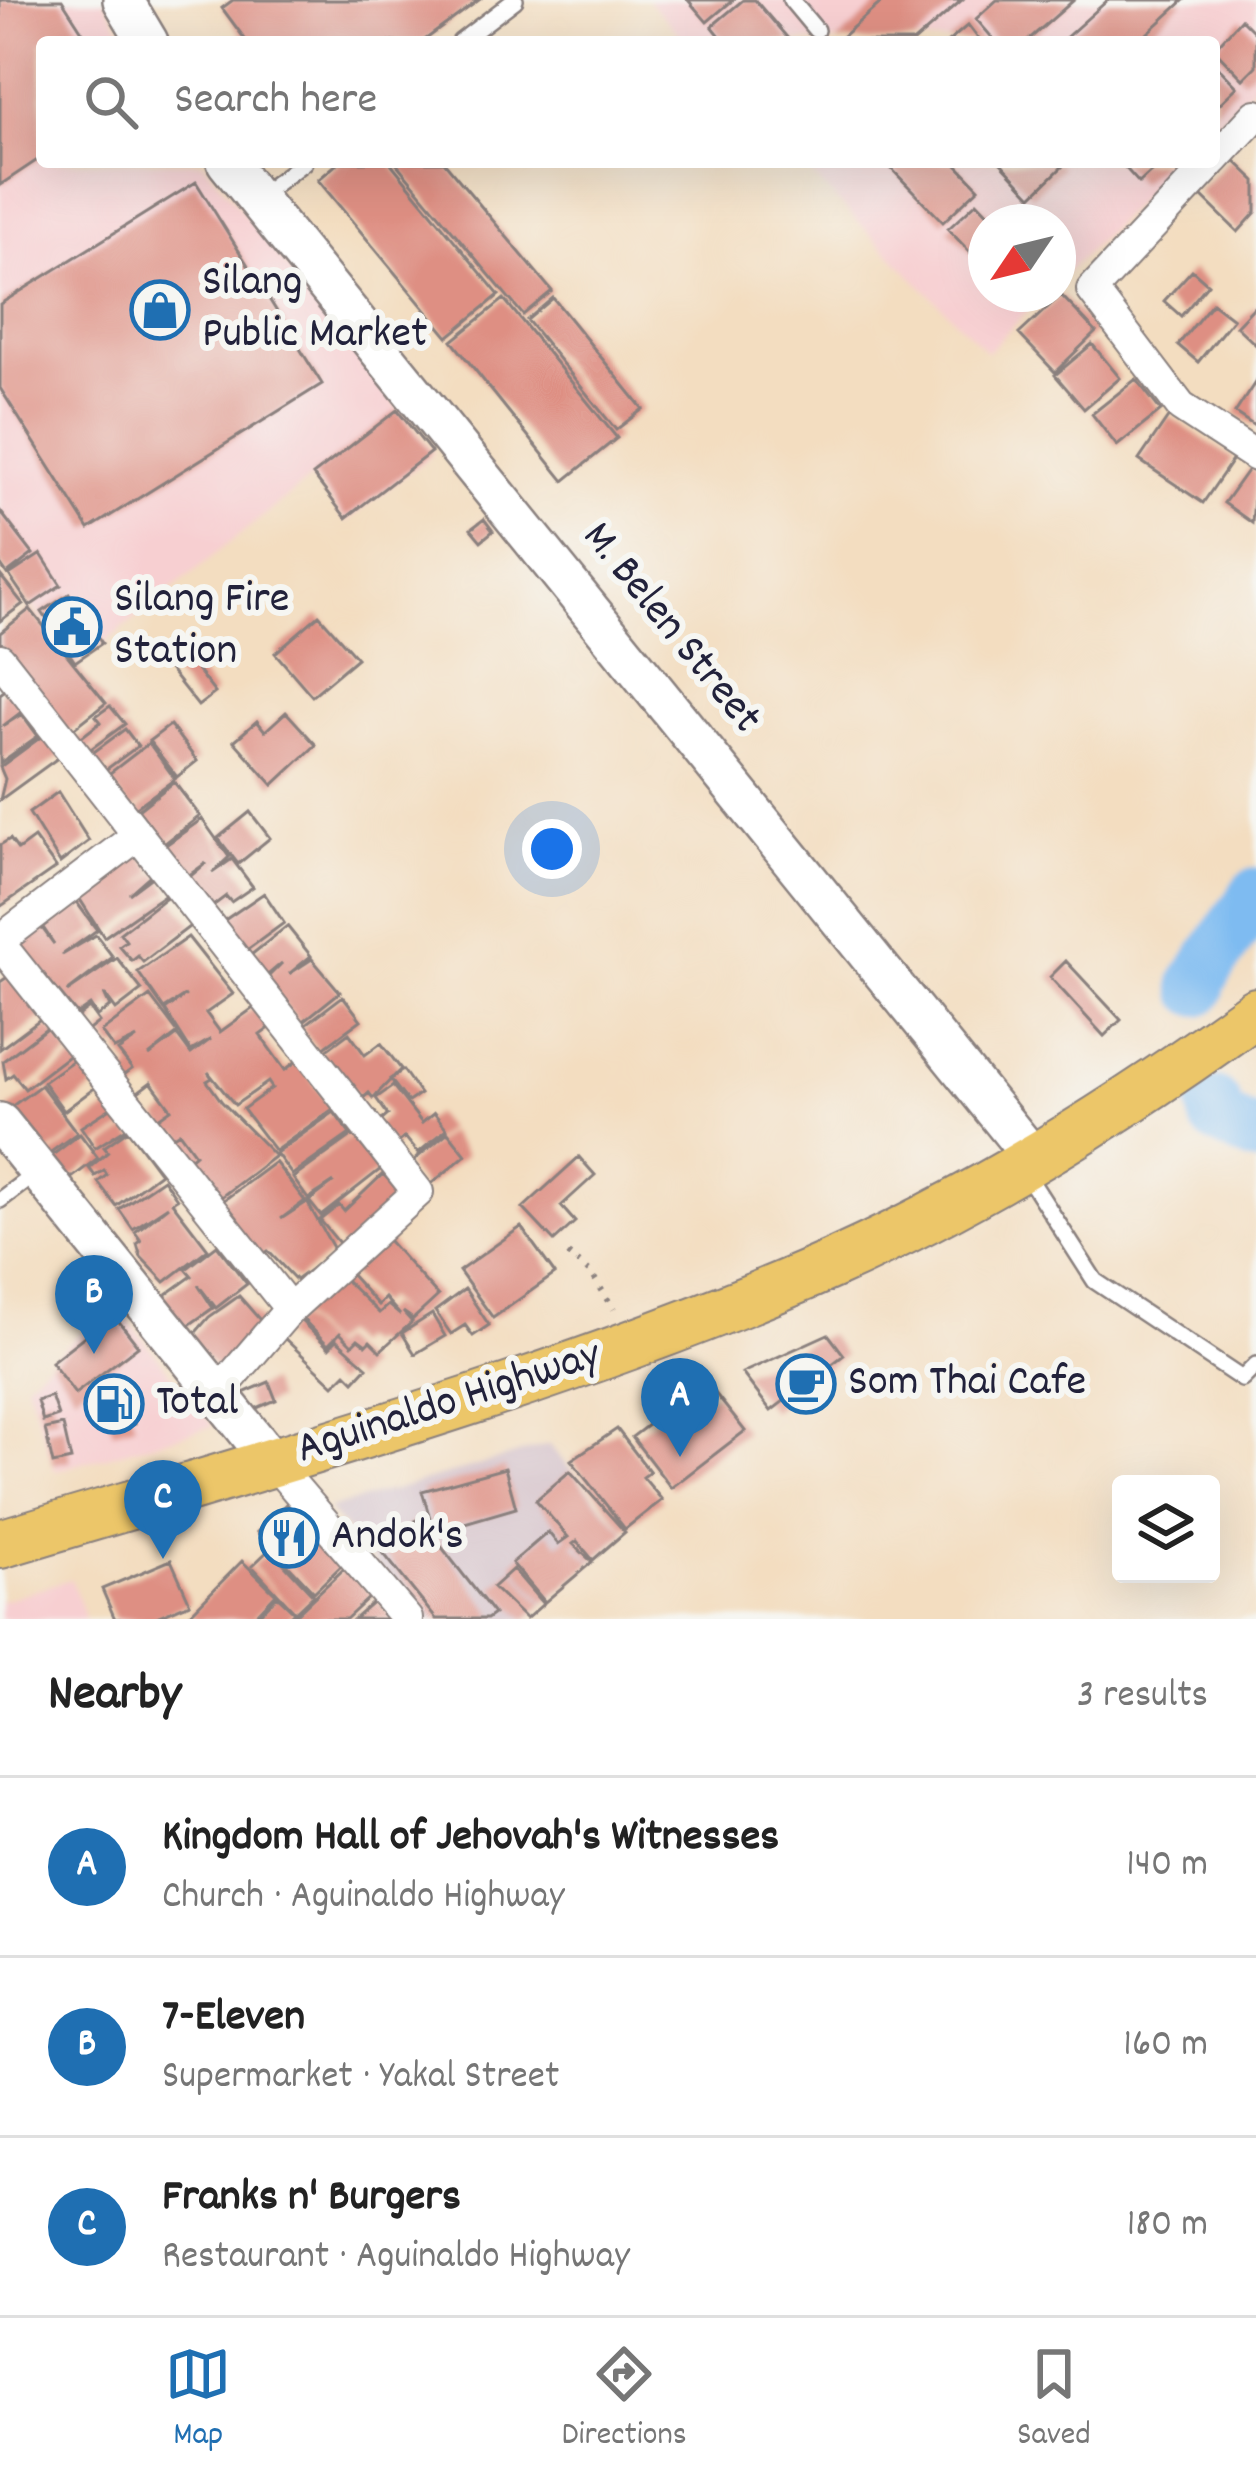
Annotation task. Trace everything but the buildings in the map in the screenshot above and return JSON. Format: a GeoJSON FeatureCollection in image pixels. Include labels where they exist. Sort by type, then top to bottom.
{"type":"FeatureCollection","features":[{"type":"Feature","properties":{"kind":"main road","name":"Aguinaldo Highway"},"geometry":{"type":"LineString","coordinates":[[0,1544],[625,1348],[813,1273],[1028,1162],[1256,1012]]}},
{"type":"Feature","properties":{"kind":"street"},"geometry":{"type":"LineString","coordinates":[[124,0],[145,36]]}},
{"type":"Feature","properties":{"kind":"street"},"geometry":{"type":"LineString","coordinates":[[1220,154],[1256,116]]}},
{"type":"Feature","properties":{"kind":"street","name":"M. Belen Street"},"geometry":{"type":"LineString","coordinates":[[232,168],[1028,1162]]}},
{"type":"Feature","properties":{"kind":"street"},"geometry":{"type":"LineString","coordinates":[[1206,168],[1091,290],[1181,407],[1256,456]]}},
{"type":"Feature","properties":{"kind":"street"},"geometry":{"type":"LineString","coordinates":[[0,659],[418,1192],[290,1310],[218,1394]]}},
{"type":"Feature","properties":{"kind":"street"},"geometry":{"type":"LineString","coordinates":[[138,835],[0,942],[290,1310]]}},
{"type":"Feature","properties":{"kind":"street"},"geometry":{"type":"LineString","coordinates":[[0,1124],[406,1619]]}},
{"type":"Feature","properties":{"kind":"lane"},"geometry":{"type":"LineString","coordinates":[[468,36],[515,0]]}},
{"type":"Feature","properties":{"kind":"lane"},"geometry":{"type":"LineString","coordinates":[[791,0],[816,30]]}},
{"type":"Feature","properties":{"kind":"lane"},"geometry":{"type":"LineString","coordinates":[[255,199],[296,168]]}},
{"type":"Feature","properties":{"kind":"lane"},"geometry":{"type":"LineString","coordinates":[[1028,1162],[1095,1281],[1242,1379],[1256,1365]]}},
{"type":"Feature","properties":{"kind":"lane"},"geometry":{"type":"LineString","coordinates":[[0,1200],[38,1171]]}},
{"type":"Feature","properties":{"kind":"path"},"geometry":{"type":"LineString","coordinates":[[568,1254],[591,1273],[614,1306],[625,1348]]}},
{"type":"Feature","properties":{"kind":"shaded area","name":"Silang Public Market"},"geometry":{"type":"Polygon","coordinates":[[[0,0],[104,0],[125,36],[36,36],[36,168],[208,168],[434,453],[346,522],[311,478],[77,665],[0,563],[0,0]]]}},
{"type":"Feature","properties":{"kind":"shaded area"},"geometry":{"type":"Polygon","coordinates":[[[648,0],[1256,0],[1256,83],[1220,119],[1220,36],[681,36],[648,0]]]}},
{"type":"Feature","properties":{"kind":"shaded area"},"geometry":{"type":"Polygon","coordinates":[[[805,168],[1171,168],[1076,263],[1076,204],[968,204],[968,312],[1027,312],[987,352],[805,168]]]}},
{"type":"Feature","properties":{"kind":"shaded area","name":"Total"},"geometry":{"type":"Polygon","coordinates":[[[114,1302],[213,1426],[55,1471],[26,1382],[114,1302]]]}},
{"type":"Feature","properties":{"kind":"shaded area"},"geometry":{"type":"Polygon","coordinates":[[[549,1445],[627,1532],[527,1619],[422,1619],[328,1509],[549,1445]]]}},
{"type":"Feature","properties":{"kind":"shaded area"},"geometry":{"type":"Polygon","coordinates":[[[71,1579],[85,1619],[0,1619],[0,1601],[71,1579]]]}},
{"type":"Feature","properties":{"kind":"waterway"},"geometry":{"type":"LineString","coordinates":[[1198,989],[1197,983],[1256,895]]}},
{"type":"Feature","properties":{"kind":"waterway"},"geometry":{"type":"LineString","coordinates":[[1214,1104],[1216,1117],[1256,1136]]}},
{"type":"Feature","properties":{"kind":"place","name":"Silang Public Market"},"geometry":{"type":"Point","coordinates":[160,310]}},
{"type":"Feature","properties":{"kind":"place","name":"Silang Fire Station"},"geometry":{"type":"Point","coordinates":[72,627]}},
{"type":"Feature","properties":{"kind":"place","name":"7-Eleven"},"geometry":{"type":"Point","coordinates":[94,1354]}},
{"type":"Feature","properties":{"kind":"place","name":"Som Thai Cafe"},"geometry":{"type":"Point","coordinates":[806,1384]}},
{"type":"Feature","properties":{"kind":"place","name":"Total"},"geometry":{"type":"Point","coordinates":[114,1404]}},
{"type":"Feature","properties":{"kind":"place","name":"Kingdom Hall of Jehovah's Witnesses"},"geometry":{"type":"Point","coordinates":[680,1457]}},
{"type":"Feature","properties":{"kind":"place","name":"Andok's"},"geometry":{"type":"Point","coordinates":[289,1538]}},
{"type":"Feature","properties":{"kind":"place","name":"Franks n' Burgers"},"geometry":{"type":"Point","coordinates":[163,1559]}}]}
